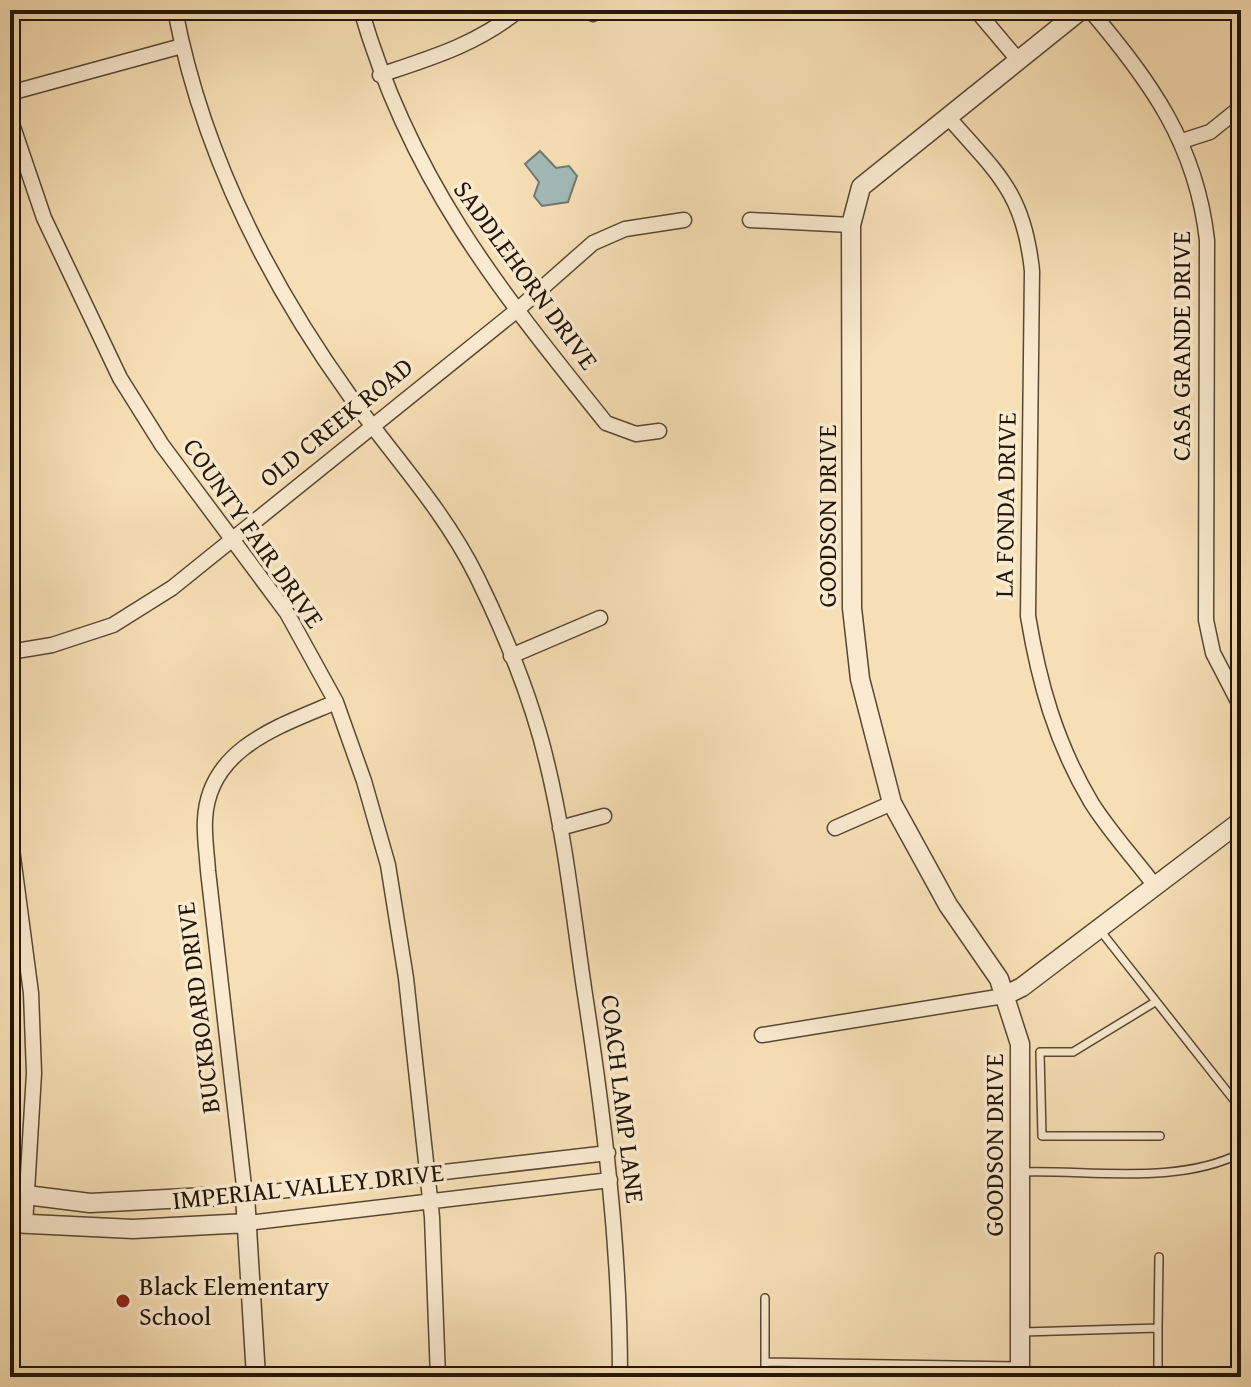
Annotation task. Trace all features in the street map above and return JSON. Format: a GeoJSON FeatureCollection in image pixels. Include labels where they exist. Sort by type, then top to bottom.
{"type":"FeatureCollection","features":[{"type":"Feature","properties":{"kind":"street","name":"COACH LAMP LANE"},"geometry":{"type":"LineString","coordinates":[[175,10],[206,133],[239,212],[280,290],[372,427],[429,498],[468,562],[511,656],[547,761],[560,828],[608,1153],[617,1250],[620,1377]]}},
{"type":"Feature","properties":{"kind":"street","name":"SADDLEHORN DRIVE"},"geometry":{"type":"LineString","coordinates":[[361,10],[380,75],[431,183],[469,246],[516,311],[606,423],[636,434],[659,431]]}},
{"type":"Feature","properties":{"kind":"street"},"geometry":{"type":"LineString","coordinates":[[380,75],[442,55],[491,33],[519,10]]}},
{"type":"Feature","properties":{"kind":"street"},"geometry":{"type":"LineString","coordinates":[[976,10],[1019,61]]}},
{"type":"Feature","properties":{"kind":"street"},"geometry":{"type":"LineString","coordinates":[[750,220],[851,225],[861,187],[1081,10]]}},
{"type":"Feature","properties":{"kind":"street","name":"CASA GRANDE DRIVE"},"geometry":{"type":"LineString","coordinates":[[1090,10],[1142,72],[1182,141],[1204,208],[1207,240],[1206,620],[1213,653],[1241,707]]}},
{"type":"Feature","properties":{"kind":"street"},"geometry":{"type":"LineString","coordinates":[[10,93],[182,46]]}},
{"type":"Feature","properties":{"kind":"street"},"geometry":{"type":"LineString","coordinates":[[1182,141],[1210,132],[1241,107]]}},
{"type":"Feature","properties":{"kind":"street","name":"COUNTY FAIR DRIVE"},"geometry":{"type":"LineString","coordinates":[[10,118],[44,218],[120,378],[162,445],[287,613],[336,702],[364,781],[388,865],[406,978],[430,1200],[438,1377]]}},
{"type":"Feature","properties":{"kind":"street","name":"LA FONDA DRIVE"},"geometry":{"type":"LineString","coordinates":[[949,118],[1010,187],[1029,236],[1032,271],[1028,616],[1036,668],[1051,721],[1092,803],[1155,886]]}},
{"type":"Feature","properties":{"kind":"street","name":"OLD CREEK ROAD"},"geometry":{"type":"LineString","coordinates":[[10,652],[52,645],[113,625],[172,588],[516,311],[593,243],[625,229],[684,220]]}},
{"type":"Feature","properties":{"kind":"street","name":"GOODSON DRIVE"},"geometry":{"type":"LineString","coordinates":[[851,225],[852,608],[860,679],[892,803],[948,905],[994,971],[1020,1044],[1020,1372]]}},
{"type":"Feature","properties":{"kind":"street"},"geometry":{"type":"LineString","coordinates":[[511,656],[600,618]]}},
{"type":"Feature","properties":{"kind":"street","name":"BUCKBOARD DRIVE"},"geometry":{"type":"LineString","coordinates":[[256,1376],[248,1223],[205,817],[221,768],[250,742],[336,702]]}},
{"type":"Feature","properties":{"kind":"street"},"geometry":{"type":"LineString","coordinates":[[835,828],[892,803]]}},
{"type":"Feature","properties":{"kind":"street"},"geometry":{"type":"LineString","coordinates":[[560,828],[604,816]]}},
{"type":"Feature","properties":{"kind":"street"},"geometry":{"type":"LineString","coordinates":[[762,1035],[1004,996],[1022,987],[1241,821]]}},
{"type":"Feature","properties":{"kind":"street"},"geometry":{"type":"LineString","coordinates":[[10,834],[31,993],[34,1073],[18,1194],[18,1224]]}},
{"type":"Feature","properties":{"kind":"street","name":"IMPERIAL VALLEY DRIVE"},"geometry":{"type":"LineString","coordinates":[[18,1194],[90,1203],[245,1195],[608,1153]]}},
{"type":"Feature","properties":{"kind":"street","name":"IMPERIAL VALLEY DRIVE"},"geometry":{"type":"LineString","coordinates":[[18,1224],[133,1229],[248,1223],[610,1180]]}},
{"type":"Feature","properties":{"kind":"lane"},"geometry":{"type":"LineString","coordinates":[[1098,928],[1241,1109]]}},
{"type":"Feature","properties":{"kind":"lane"},"geometry":{"type":"LineString","coordinates":[[1155,1002],[1073,1052],[1040,1052],[1042,1136],[1160,1136]]}},
{"type":"Feature","properties":{"kind":"lane"},"geometry":{"type":"LineString","coordinates":[[1022,1172],[1181,1172],[1214,1167],[1241,1153]]}},
{"type":"Feature","properties":{"kind":"lane"},"geometry":{"type":"LineString","coordinates":[[1158,1377],[1159,1257]]}},
{"type":"Feature","properties":{"kind":"lane"},"geometry":{"type":"LineString","coordinates":[[765,1298],[765,1377]]}},
{"type":"Feature","properties":{"kind":"lane"},"geometry":{"type":"LineString","coordinates":[[1021,1332],[1158,1328]]}},
{"type":"Feature","properties":{"kind":"lane"},"geometry":{"type":"LineString","coordinates":[[765,1362],[1020,1372]]}},
{"type":"Feature","properties":{"kind":"lane"},"geometry":{"type":"LineString","coordinates":[[98,1377],[113,1373],[256,1376]]}},
{"type":"Feature","properties":{"kind":"water"},"geometry":{"type":"Polygon","coordinates":[[[540,151],[556,168],[569,166],[577,176],[568,202],[542,206],[534,196],[539,182],[525,164],[540,151]]]}},
{"type":"Feature","properties":{"kind":"place","name":"Black Elementary School"},"geometry":{"type":"Point","coordinates":[123,1301]}}]}
